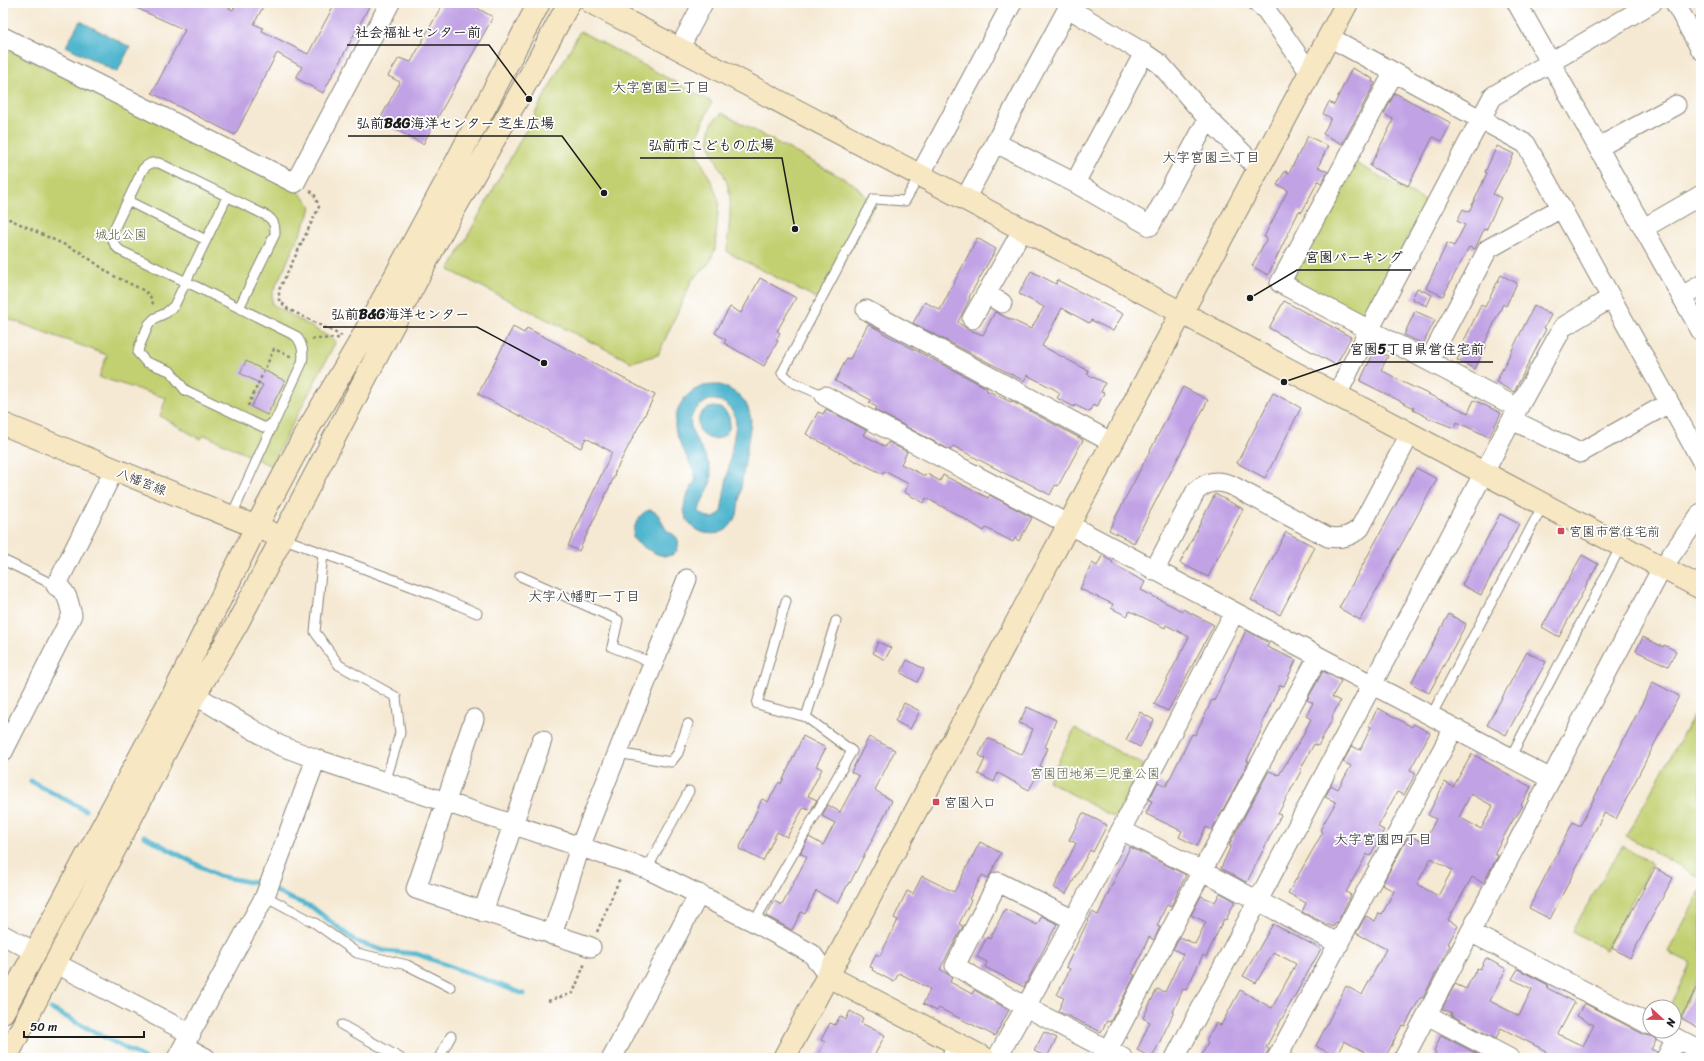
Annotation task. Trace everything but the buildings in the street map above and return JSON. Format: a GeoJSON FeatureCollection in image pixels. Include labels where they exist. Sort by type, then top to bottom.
{"type":"FeatureCollection","features":[{"type":"Feature","properties":{"kind":"street"},"geometry":{"type":"LineString","coordinates":[[3,37],[295,183],[390,3]]}},
{"type":"Feature","properties":{"kind":"street"},"geometry":{"type":"LineString","coordinates":[[3,1012],[175,691],[256,527],[307,431],[358,345],[429,214],[539,3]]}},
{"type":"Feature","properties":{"kind":"street"},"geometry":{"type":"LineString","coordinates":[[6,1058],[195,695],[237,624],[447,222],[520,94],[569,3]]}},
{"type":"Feature","properties":{"kind":"street"},"geometry":{"type":"LineString","coordinates":[[592,3],[1701,588]]}},
{"type":"Feature","properties":{"kind":"street"},"geometry":{"type":"LineString","coordinates":[[679,49],[703,3]]}},
{"type":"Feature","properties":{"kind":"street"},"geometry":{"type":"LineString","coordinates":[[920,176],[1012,3]]}},
{"type":"Feature","properties":{"kind":"street"},"geometry":{"type":"LineString","coordinates":[[1258,3],[1266,10],[1310,73]]}},
{"type":"Feature","properties":{"kind":"street"},"geometry":{"type":"LineString","coordinates":[[784,1058],[1347,3]]}},
{"type":"Feature","properties":{"kind":"street"},"geometry":{"type":"LineString","coordinates":[[1517,3],[1701,331]]}},
{"type":"Feature","properties":{"kind":"street"},"geometry":{"type":"LineString","coordinates":[[1337,395],[1369,330],[1492,96],[1550,61],[1630,9],[1652,3]]}},
{"type":"Feature","properties":{"kind":"street"},"geometry":{"type":"LineString","coordinates":[[1675,3],[1701,50]]}},
{"type":"Feature","properties":{"kind":"street"},"geometry":{"type":"LineString","coordinates":[[965,199],[1068,8],[1160,64],[1208,119],[1259,169]]}},
{"type":"Feature","properties":{"kind":"street"},"geometry":{"type":"LineString","coordinates":[[1329,37],[1526,144],[1701,460]]}},
{"type":"Feature","properties":{"kind":"street"},"geometry":{"type":"LineString","coordinates":[[1075,183],[1144,53]]}},
{"type":"Feature","properties":{"kind":"street"},"geometry":{"type":"LineString","coordinates":[[1394,72],[1280,283],[1429,361],[1580,453],[1670,403]]}},
{"type":"Feature","properties":{"kind":"street"},"geometry":{"type":"LineString","coordinates":[[1598,147],[1676,105]]}},
{"type":"Feature","properties":{"kind":"street"},"geometry":{"type":"LineString","coordinates":[[996,143],[1075,183],[1150,226],[1208,119]]}},
{"type":"Feature","properties":{"kind":"street"},"geometry":{"type":"LineString","coordinates":[[1644,228],[1701,196]]}},
{"type":"Feature","properties":{"kind":"street"},"geometry":{"type":"LineString","coordinates":[[1429,361],[1488,249],[1561,208]]}},
{"type":"Feature","properties":{"kind":"street"},"geometry":{"type":"LineString","coordinates":[[972,319],[994,298],[1023,230]]}},
{"type":"Feature","properties":{"kind":"street"},"geometry":{"type":"LineString","coordinates":[[1682,296],[1701,286]]}},
{"type":"Feature","properties":{"kind":"street"},"geometry":{"type":"LineString","coordinates":[[1176,1058],[1258,900],[1485,474],[1515,414],[1563,327],[1611,298]]}},
{"type":"Feature","properties":{"kind":"street"},"geometry":{"type":"LineString","coordinates":[[866,310],[1113,443]]}},
{"type":"Feature","properties":{"kind":"street"},"geometry":{"type":"LineString","coordinates":[[825,396],[1154,571],[1551,779]]}},
{"type":"Feature","properties":{"kind":"street","name":"八幡宮線"},"geometry":{"type":"LineString","coordinates":[[3,424],[281,538]]}},
{"type":"Feature","properties":{"kind":"street"},"geometry":{"type":"LineString","coordinates":[[1154,571],[1196,491],[1204,484],[1213,482],[1231,485],[1328,537],[1344,537],[1353,534],[1360,528],[1410,434]]}},
{"type":"Feature","properties":{"kind":"street"},"geometry":{"type":"LineString","coordinates":[[4,749],[72,615],[68,598],[62,589],[56,586],[114,470]]}},
{"type":"Feature","properties":{"kind":"street"},"geometry":{"type":"LineString","coordinates":[[1404,1058],[1662,568],[1701,513]]}},
{"type":"Feature","properties":{"kind":"street"},"geometry":{"type":"LineString","coordinates":[[552,935],[580,846],[687,579]]}},
{"type":"Feature","properties":{"kind":"street"},"geometry":{"type":"LineString","coordinates":[[997,1058],[1122,830],[1234,613]]}},
{"type":"Feature","properties":{"kind":"street"},"geometry":{"type":"LineString","coordinates":[[1074,920],[998,882],[955,966],[1026,1007],[1116,1054],[1202,871],[1318,657]]}},
{"type":"Feature","properties":{"kind":"street"},"geometry":{"type":"LineString","coordinates":[[195,695],[278,745],[316,760],[647,869],[754,922],[812,954],[828,976],[954,1051],[984,1058]]}},
{"type":"Feature","properties":{"kind":"street"},"geometry":{"type":"LineString","coordinates":[[474,719],[416,889],[591,947]]}},
{"type":"Feature","properties":{"kind":"street"},"geometry":{"type":"LineString","coordinates":[[1277,1058],[1454,728]]}},
{"type":"Feature","properties":{"kind":"street"},"geometry":{"type":"LineString","coordinates":[[483,912],[542,740]]}},
{"type":"Feature","properties":{"kind":"street"},"geometry":{"type":"LineString","coordinates":[[184,1046],[265,896],[316,760]]}},
{"type":"Feature","properties":{"kind":"street"},"geometry":{"type":"LineString","coordinates":[[1122,830],[1258,900],[1339,944]]}},
{"type":"Feature","properties":{"kind":"street"},"geometry":{"type":"LineString","coordinates":[[612,1058],[699,894]]}},
{"type":"Feature","properties":{"kind":"street"},"geometry":{"type":"LineString","coordinates":[[1470,932],[1642,1021]]}},
{"type":"Feature","properties":{"kind":"street"},"geometry":{"type":"LineString","coordinates":[[3,935],[35,952]]}},
{"type":"Feature","properties":{"kind":"street"},"geometry":{"type":"LineString","coordinates":[[56,963],[184,1046],[206,1058]]}},
{"type":"Feature","properties":{"kind":"street"},"geometry":{"type":"LineString","coordinates":[[1427,1015],[1509,1058]]}},
{"type":"Feature","properties":{"kind":"street"},"geometry":{"type":"LineString","coordinates":[[1666,1058],[1668,1039]]}},
{"type":"Feature","properties":{"kind":"street"},"geometry":{"type":"LineString","coordinates":[[1677,1039],[1701,1051]]}},
{"type":"Feature","properties":{"kind":"lane"},"geometry":{"type":"LineString","coordinates":[[231,517],[302,363],[303,353],[296,336],[116,248],[112,242],[111,236],[143,169],[148,164],[153,162],[159,163],[267,216],[272,220],[275,225],[276,234],[239,308]]}},
{"type":"Feature","properties":{"kind":"lane"},"geometry":{"type":"LineString","coordinates":[[825,396],[792,382],[782,373],[874,199],[905,201],[920,176]]}},
{"type":"Feature","properties":{"kind":"lane"},"geometry":{"type":"LineString","coordinates":[[227,197],[174,306],[166,313],[155,318],[149,324],[138,348],[138,353],[146,362],[170,371],[184,390],[263,427],[267,427],[275,421]]}},
{"type":"Feature","properties":{"kind":"lane"},"geometry":{"type":"LineString","coordinates":[[128,201],[206,240]]}},
{"type":"Feature","properties":{"kind":"lane"},"geometry":{"type":"LineString","coordinates":[[1431,716],[1544,505]]}},
{"type":"Feature","properties":{"kind":"lane"},"geometry":{"type":"LineString","coordinates":[[281,538],[432,594],[477,613]]}},
{"type":"Feature","properties":{"kind":"lane"},"geometry":{"type":"LineString","coordinates":[[1510,758],[1621,546]]}},
{"type":"Feature","properties":{"kind":"lane"},"geometry":{"type":"LineString","coordinates":[[323,553],[315,632],[339,665],[396,697],[400,732],[385,783]]}},
{"type":"Feature","properties":{"kind":"lane"},"geometry":{"type":"LineString","coordinates":[[3,560],[56,586]]}},
{"type":"Feature","properties":{"kind":"lane"},"geometry":{"type":"LineString","coordinates":[[520,576],[618,620],[612,647],[654,663]]}},
{"type":"Feature","properties":{"kind":"lane"},"geometry":{"type":"LineString","coordinates":[[754,922],[852,751],[806,717],[756,704],[786,601]]}},
{"type":"Feature","properties":{"kind":"lane"},"geometry":{"type":"LineString","coordinates":[[806,717],[836,621]]}},
{"type":"Feature","properties":{"kind":"lane"},"geometry":{"type":"LineString","coordinates":[[617,753],[672,762],[678,753],[688,724]]}},
{"type":"Feature","properties":{"kind":"lane"},"geometry":{"type":"LineString","coordinates":[[647,869],[689,791]]}},
{"type":"Feature","properties":{"kind":"lane"},"geometry":{"type":"LineString","coordinates":[[265,896],[315,923],[357,953],[407,965],[450,987]]}},
{"type":"Feature","properties":{"kind":"lane"},"geometry":{"type":"LineString","coordinates":[[342,1026],[400,1058]]}},
{"type":"Feature","properties":{"kind":"lane"},"geometry":{"type":"LineString","coordinates":[[439,1058],[451,1036]]}},
{"type":"Feature","properties":{"kind":"path"},"geometry":{"type":"LineString","coordinates":[[295,183],[314,193],[319,206],[279,290],[279,300],[288,310],[345,338],[308,339]]}},
{"type":"Feature","properties":{"kind":"path"},"geometry":{"type":"LineString","coordinates":[[3,216],[80,252],[112,275],[145,291],[150,296],[155,308]]}},
{"type":"Feature","properties":{"kind":"path"},"geometry":{"type":"LineString","coordinates":[[245,412],[274,349],[293,358],[296,357]]}},
{"type":"Feature","properties":{"kind":"green space"},"geometry":{"type":"Polygon","coordinates":[[[580,31],[712,102],[697,138],[698,155],[719,201],[715,249],[710,262],[692,280],[658,355],[631,362],[449,270],[580,31]]]}},
{"type":"Feature","properties":{"kind":"green space","name":"城北公園"},"geometry":{"type":"Polygon","coordinates":[[[3,47],[298,191],[311,205],[309,215],[272,294],[272,304],[336,341],[271,466],[205,435],[200,439],[160,416],[166,398],[99,377],[107,355],[3,317],[3,47]]]}},
{"type":"Feature","properties":{"kind":"green space"},"geometry":{"type":"Polygon","coordinates":[[[722,113],[854,184],[874,206],[822,301],[727,252],[730,214],[729,191],[724,175],[712,150],[709,133],[713,123],[722,113]]]}},
{"type":"Feature","properties":{"kind":"green space"},"geometry":{"type":"Polygon","coordinates":[[[1354,162],[1427,202],[1368,313],[1358,317],[1295,282],[1293,275],[1354,162]]]}},
{"type":"Feature","properties":{"kind":"green space"},"geometry":{"type":"Polygon","coordinates":[[[1701,704],[1701,878],[1626,836],[1701,704]]]}},
{"type":"Feature","properties":{"kind":"green space","name":"宮園団地第二児童公園"},"geometry":{"type":"Polygon","coordinates":[[[1075,728],[1143,765],[1115,818],[1048,781],[1075,728]]]}},
{"type":"Feature","properties":{"kind":"green space"},"geometry":{"type":"Polygon","coordinates":[[[1622,846],[1652,864],[1606,950],[1572,931],[1622,846]]]}},
{"type":"Feature","properties":{"kind":"green space"},"geometry":{"type":"Polygon","coordinates":[[[1701,890],[1701,971],[1682,1010],[1682,999],[1673,999],[1691,963],[1668,952],[1701,890]]]}},
{"type":"Feature","properties":{"kind":"water"},"geometry":{"type":"Polygon","coordinates":[[[80,21],[130,47],[117,72],[66,46],[80,21]]]}},
{"type":"Feature","properties":{"kind":"water"},"geometry":{"type":"Polygon","coordinates":[[[720,385],[742,398],[748,407],[751,421],[737,515],[726,530],[712,534],[699,531],[693,527],[685,516],[685,500],[696,478],[676,432],[675,424],[678,410],[685,397],[691,392],[704,386],[720,385]],[[709,400],[697,408],[691,417],[691,426],[694,436],[705,456],[711,477],[711,482],[699,511],[704,516],[710,518],[716,517],[721,512],[736,425],[734,414],[728,406],[720,401],[709,400]]]}},
{"type":"Feature","properties":{"kind":"water"},"geometry":{"type":"Polygon","coordinates":[[[711,407],[717,407],[726,411],[730,423],[726,435],[717,439],[711,439],[702,435],[698,426],[698,420],[702,411],[711,407]]]}},
{"type":"Feature","properties":{"kind":"water"},"geometry":{"type":"Polygon","coordinates":[[[651,510],[659,516],[666,529],[676,536],[678,540],[676,552],[671,555],[663,556],[654,553],[643,547],[633,538],[634,529],[640,516],[651,510]]]}},
{"type":"Feature","properties":{"kind":"waterway"},"geometry":{"type":"LineString","coordinates":[[31,781],[85,810]]}},
{"type":"Feature","properties":{"kind":"waterway"},"geometry":{"type":"LineString","coordinates":[[144,836],[218,876],[265,885]]}},
{"type":"Feature","properties":{"kind":"waterway"},"geometry":{"type":"LineString","coordinates":[[272,889],[289,898],[312,907],[355,941],[385,951],[417,954],[524,994]]}},
{"type":"Feature","properties":{"kind":"waterway"},"geometry":{"type":"LineString","coordinates":[[51,1009],[144,1058]]}},
{"type":"Feature","properties":{"kind":"place","name":"社会福祉センター前"},"geometry":{"type":"Point","coordinates":[529,99]}},
{"type":"Feature","properties":{"kind":"place","name":"弘前B&G海洋センター 芝生広場"},"geometry":{"type":"Point","coordinates":[604,193]}},
{"type":"Feature","properties":{"kind":"place","name":"弘前市こどもの広場"},"geometry":{"type":"Point","coordinates":[795,229]}},
{"type":"Feature","properties":{"kind":"place","name":"宮園パーキング"},"geometry":{"type":"Point","coordinates":[1250,298]}},
{"type":"Feature","properties":{"kind":"place","name":"弘前B&G海洋センター"},"geometry":{"type":"Point","coordinates":[544,363]}},
{"type":"Feature","properties":{"kind":"place","name":"宮園5丁目県営住宅前"},"geometry":{"type":"Point","coordinates":[1284,382]}},
{"type":"Feature","properties":{"kind":"place","name":"宮園市営住宅前"},"geometry":{"type":"Point","coordinates":[1561,531]}},
{"type":"Feature","properties":{"kind":"place","name":"宮園入口"},"geometry":{"type":"Point","coordinates":[936,802]}},
{"type":"Feature","properties":{"kind":"district","name":"大字宮園二丁目"},"geometry":{"type":"Point","coordinates":[661,87]}},
{"type":"Feature","properties":{"kind":"district","name":"大字宮園三丁目"},"geometry":{"type":"Point","coordinates":[1211,157]}},
{"type":"Feature","properties":{"kind":"district","name":"大字八幡町一丁目"},"geometry":{"type":"Point","coordinates":[584,596]}},
{"type":"Feature","properties":{"kind":"district","name":"大字宮園四丁目"},"geometry":{"type":"Point","coordinates":[1383,839]}}]}
